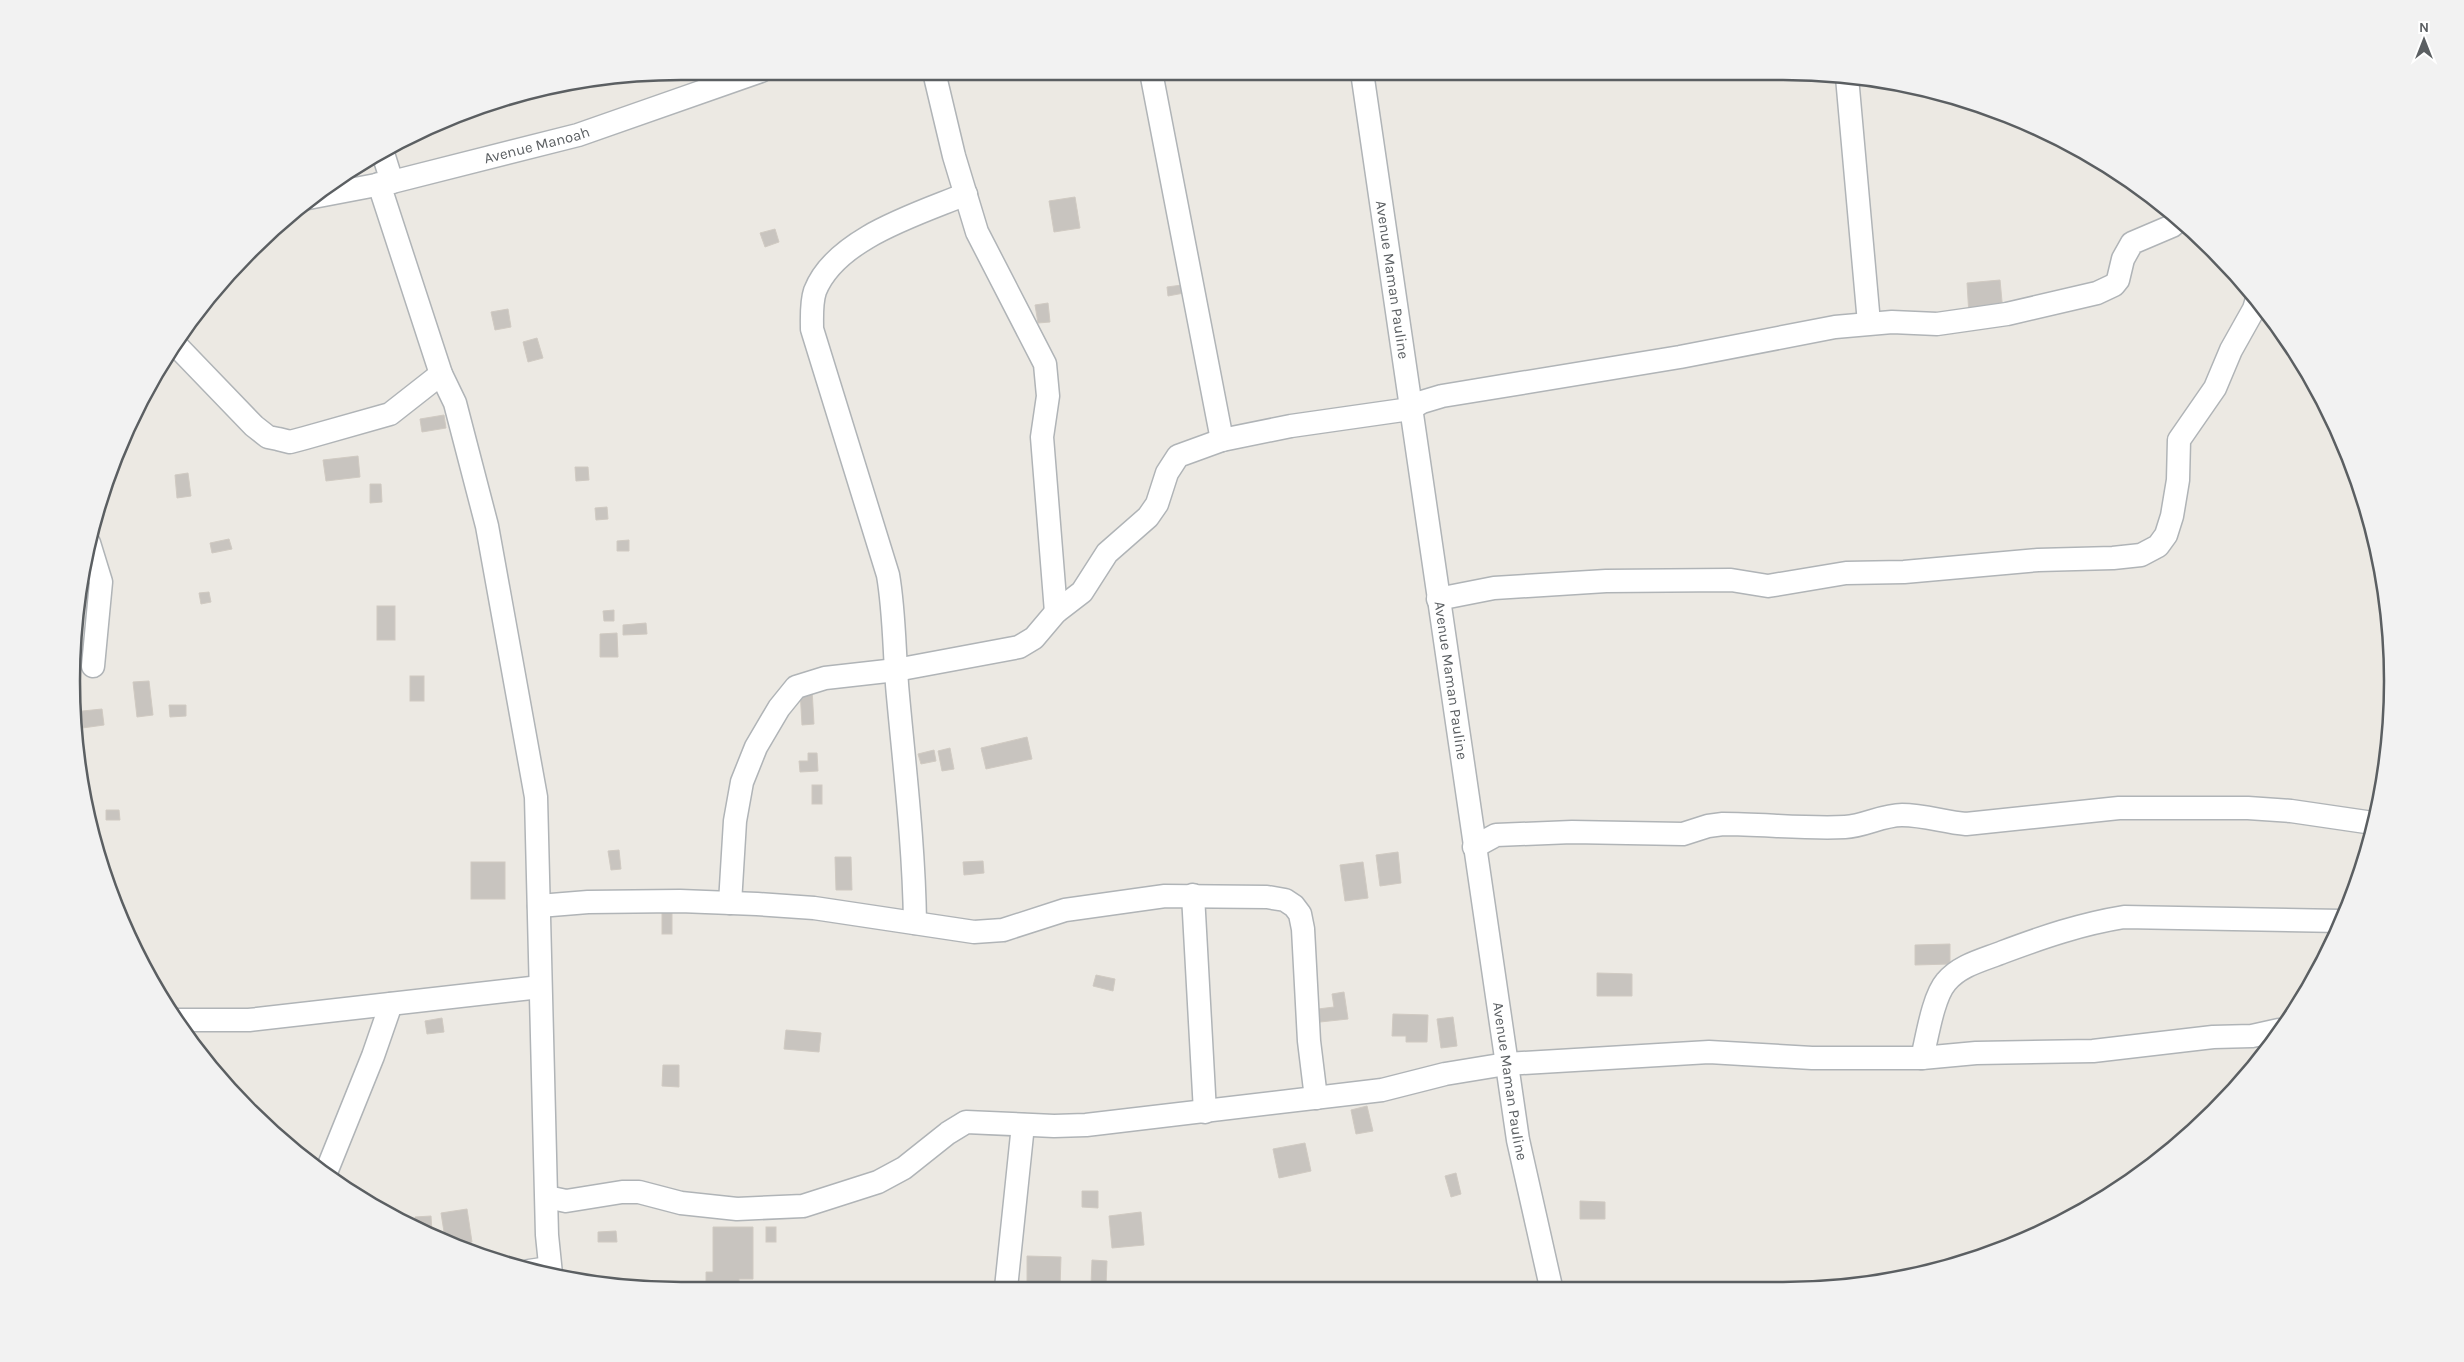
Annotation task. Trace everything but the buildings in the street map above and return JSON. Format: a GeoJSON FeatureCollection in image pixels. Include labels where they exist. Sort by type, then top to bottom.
{"type":"FeatureCollection","features":[{"type":"Feature","properties":{"kind":"street","name":"Avenue Manoah"},"geometry":{"type":"LineString","coordinates":[[329,194],[386,183],[578,135],[734,80]]}},
{"type":"Feature","properties":{"kind":"street"},"geometry":{"type":"LineString","coordinates":[[936,80],[954,156],[977,232],[1045,364],[1048,396],[1042,437],[1056,612]]}},
{"type":"Feature","properties":{"kind":"street"},"geometry":{"type":"LineString","coordinates":[[1153,80],[1222,440]]}},
{"type":"Feature","properties":{"kind":"street","name":"Avenue Maman Pauline"},"geometry":{"type":"LineString","coordinates":[[1363,80],[1506,1064],[1518,1140],[1549,1282]]}},
{"type":"Feature","properties":{"kind":"street"},"geometry":{"type":"LineString","coordinates":[[1848,84],[1869,323]]}},
{"type":"Feature","properties":{"kind":"street"},"geometry":{"type":"LineString","coordinates":[[383,159],[386,183],[441,374],[455,403],[487,526],[536,797],[547,1197],[543,1266]]}},
{"type":"Feature","properties":{"kind":"street"},"geometry":{"type":"LineString","coordinates":[[916,923],[912,833],[896,670],[893,603],[888,575],[812,329],[812,311],[815,292],[827,272],[852,247],[875,232],[966,194]]}},
{"type":"Feature","properties":{"kind":"street"},"geometry":{"type":"LineString","coordinates":[[730,903],[734,821],[742,782],[756,747],[779,708],[796,687],[808,682],[896,670],[1019,647],[1034,638],[1056,612],[1082,592],[1108,553],[1148,517],[1156,504],[1169,468],[1178,456],[1222,440],[1291,426],[1410,409],[1422,402],[1442,396],[1680,357],[1835,327],[1869,323],[1938,324],[2007,314],[2097,294],[2114,285],[2123,259],[2132,243],[2174,225]]}},
{"type":"Feature","properties":{"kind":"street"},"geometry":{"type":"LineString","coordinates":[[1438,599],[1494,588],[1606,581],[1731,580],[1768,586],[1846,573],[1904,572],[2029,560],[2113,558],[2140,555],[2158,546],[2166,535],[2172,516],[2178,480],[2179,440],[2215,388],[2231,350],[2254,308]]}},
{"type":"Feature","properties":{"kind":"street"},"geometry":{"type":"LineString","coordinates":[[180,349],[254,426],[268,436],[290,442],[390,414],[441,374]]}},
{"type":"Feature","properties":{"kind":"street"},"geometry":{"type":"LineString","coordinates":[[93,557],[101,582],[93,666]]}},
{"type":"Feature","properties":{"kind":"street"},"geometry":{"type":"LineString","coordinates":[[1474,847],[1496,835],[1510,834],[1572,832],[1683,834],[1708,826],[1723,824],[1844,827],[1865,824],[1890,816],[1930,818],[1948,823],[1966,824],[2119,808],[2248,808],[2291,811],[2367,822]]}},
{"type":"Feature","properties":{"kind":"street"},"geometry":{"type":"LineString","coordinates":[[539,906],[588,902],[730,903],[814,908],[954,930],[992,932],[1065,910],[1165,896],[1193,895],[1276,898],[1285,900],[1294,906],[1300,914],[1303,929],[1309,1041],[1316,1098]]}},
{"type":"Feature","properties":{"kind":"street"},"geometry":{"type":"LineString","coordinates":[[1193,895],[1205,1112]]}},
{"type":"Feature","properties":{"kind":"street"},"geometry":{"type":"LineString","coordinates":[[1922,1058],[1936,1004],[1945,983],[1962,968],[2053,932],[2124,916],[2334,921]]}},
{"type":"Feature","properties":{"kind":"street"},"geometry":{"type":"LineString","coordinates":[[185,1020],[249,1020],[540,987]]}},
{"type":"Feature","properties":{"kind":"street"},"geometry":{"type":"LineString","coordinates":[[328,1167],[373,1056],[391,1004]]}},
{"type":"Feature","properties":{"kind":"street"},"geometry":{"type":"LineString","coordinates":[[547,1197],[566,1201],[622,1192],[639,1192],[681,1203],[737,1209],[802,1206],[878,1182],[904,1168],[948,1133],[966,1122],[1023,1125],[1086,1125],[1382,1090],[1445,1074],[1506,1064],[1709,1052],[1812,1058],[1922,1058],[1976,1053],[2093,1051],[2213,1037],[2252,1036],[2271,1032]]}},
{"type":"Feature","properties":{"kind":"street"},"geometry":{"type":"LineString","coordinates":[[1007,1282],[1023,1125]]}}]}
